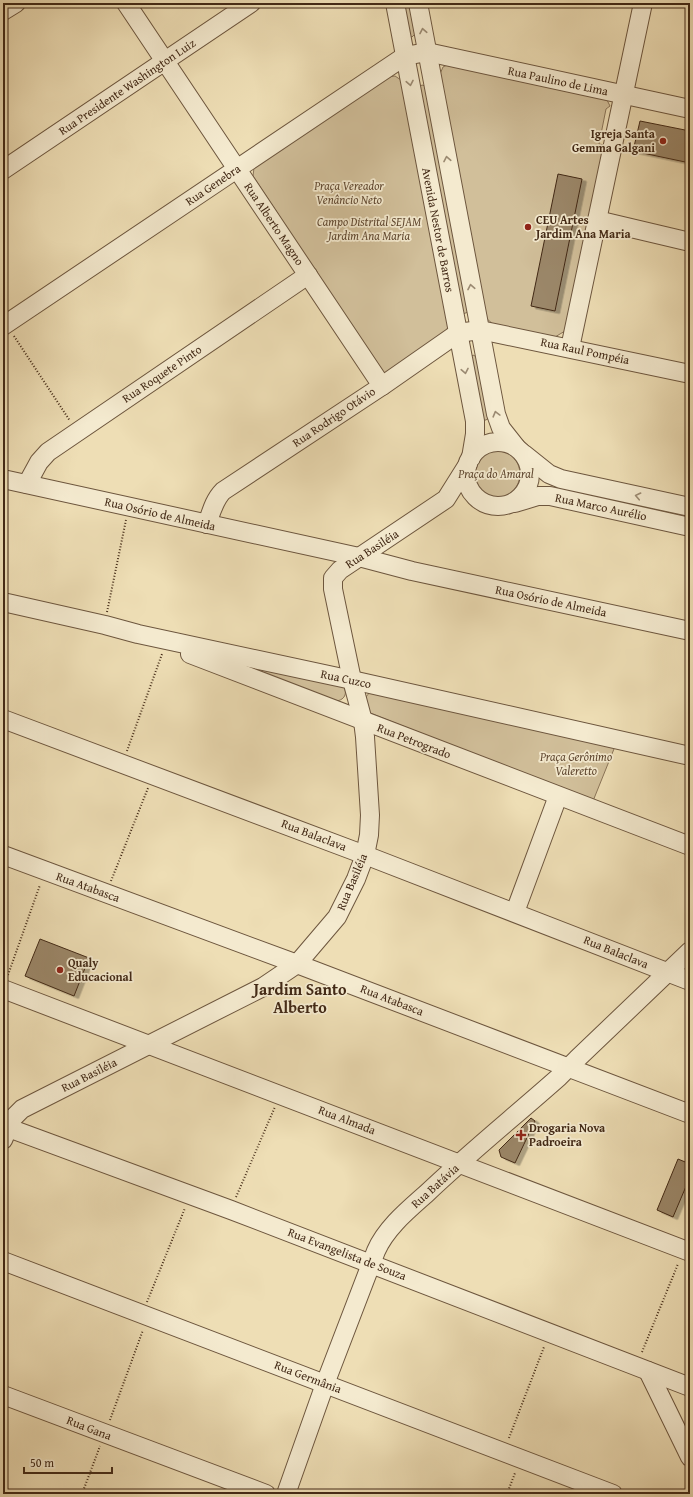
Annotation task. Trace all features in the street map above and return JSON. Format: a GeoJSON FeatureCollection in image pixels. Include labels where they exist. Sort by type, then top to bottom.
{"type":"FeatureCollection","features":[{"type":"Feature","properties":{"kind":"street"},"geometry":{"type":"LineString","coordinates":[[3,12],[16,3]]}},
{"type":"Feature","properties":{"kind":"street","name":"Rua Alberto Magno"},"geometry":{"type":"LineString","coordinates":[[126,3],[382,386]]}},
{"type":"Feature","properties":{"kind":"street","name":"Rua Presidente Washington Luiz"},"geometry":{"type":"LineString","coordinates":[[3,170],[251,3]]}},
{"type":"Feature","properties":{"kind":"street","name":"Avenida Nestor de Barros"},"geometry":{"type":"LineString","coordinates":[[395,3],[476,427],[469,461]]}},
{"type":"Feature","properties":{"kind":"street","name":"Avenida Nestor de Barros"},"geometry":{"type":"LineString","coordinates":[[418,3],[496,414],[501,428],[520,450]]}},
{"type":"Feature","properties":{"kind":"street"},"geometry":{"type":"LineString","coordinates":[[570,348],[644,3]]}},
{"type":"Feature","properties":{"kind":"street","name":"Rua Genebra"},"geometry":{"type":"LineString","coordinates":[[5,325],[405,56],[427,52]]}},
{"type":"Feature","properties":{"kind":"street","name":"Rua Paulino de Lima"},"geometry":{"type":"LineString","coordinates":[[427,52],[690,109]]}},
{"type":"Feature","properties":{"kind":"street"},"geometry":{"type":"LineString","coordinates":[[597,220],[690,242]]}},
{"type":"Feature","properties":{"kind":"street","name":"Rua Roquete Pinto"},"geometry":{"type":"LineString","coordinates":[[27,484],[43,456],[308,275]]}},
{"type":"Feature","properties":{"kind":"street","name":"Rua Rodrigo Otávio"},"geometry":{"type":"LineString","coordinates":[[207,524],[215,502],[223,491],[382,386],[458,333],[480,330]]}},
{"type":"Feature","properties":{"kind":"street","name":"Rua Raul Pompéia"},"geometry":{"type":"LineString","coordinates":[[480,330],[690,374]]}},
{"type":"Feature","properties":{"kind":"street"},"geometry":{"type":"LineString","coordinates":[[446,499],[497,507],[512,504],[524,495],[530,481],[530,466],[520,450],[504,442],[491,442],[480,448],[469,461],[466,478],[471,491],[486,505]]}},
{"type":"Feature","properties":{"kind":"street","name":"Rua Marco Aurélio"},"geometry":{"type":"LineString","coordinates":[[520,450],[549,474],[561,479],[690,507]]}},
{"type":"Feature","properties":{"kind":"street","name":"Rua Basiléia"},"geometry":{"type":"LineString","coordinates":[[5,1131],[16,1113],[22,1109],[263,987],[297,964],[337,917],[356,879],[365,854],[369,835],[370,815],[363,721],[352,680],[333,589],[333,578],[336,574],[359,557],[446,499],[469,461]]}},
{"type":"Feature","properties":{"kind":"street","name":"Rua Osório de Almeida"},"geometry":{"type":"LineString","coordinates":[[3,479],[316,549],[359,557],[412,571],[690,630]]}},
{"type":"Feature","properties":{"kind":"street","name":"Rua Marco Aurélio"},"geometry":{"type":"LineString","coordinates":[[512,504],[538,496],[550,496],[690,527]]}},
{"type":"Feature","properties":{"kind":"street"},"geometry":{"type":"LineString","coordinates":[[663,521],[668,502]]}},
{"type":"Feature","properties":{"kind":"street"},"geometry":{"type":"LineString","coordinates":[[388,539],[402,560],[412,571]]}},
{"type":"Feature","properties":{"kind":"street"},"geometry":{"type":"LineString","coordinates":[[316,549],[324,555],[336,574]]}},
{"type":"Feature","properties":{"kind":"street","name":"Rua Cuzco"},"geometry":{"type":"LineString","coordinates":[[3,602],[138,634],[352,680],[690,756]]}},
{"type":"Feature","properties":{"kind":"street","name":"Rua Petrogrado"},"geometry":{"type":"LineString","coordinates":[[138,634],[690,846]]}},
{"type":"Feature","properties":{"kind":"street","name":"Rua Balaclava"},"geometry":{"type":"LineString","coordinates":[[3,719],[365,854],[690,981]]}},
{"type":"Feature","properties":{"kind":"street"},"geometry":{"type":"LineString","coordinates":[[515,912],[558,796]]}},
{"type":"Feature","properties":{"kind":"street","name":"Rua Atabasca"},"geometry":{"type":"LineString","coordinates":[[3,855],[297,964],[690,1114]]}},
{"type":"Feature","properties":{"kind":"street","name":"Rua Batávia"},"geometry":{"type":"LineString","coordinates":[[286,1494],[325,1384],[379,1245],[390,1229],[406,1212],[460,1163],[559,1077],[690,951]]}},
{"type":"Feature","properties":{"kind":"street","name":"Rua Almada"},"geometry":{"type":"LineString","coordinates":[[4,985],[280,1095],[687,1250]]}},
{"type":"Feature","properties":{"kind":"street","name":"Rua Evangelista de Souza"},"geometry":{"type":"LineString","coordinates":[[5,1131],[190,1194],[690,1387]]}},
{"type":"Feature","properties":{"kind":"street","name":"Rua Germânia"},"geometry":{"type":"LineString","coordinates":[[3,1261],[613,1494]]}},
{"type":"Feature","properties":{"kind":"street"},"geometry":{"type":"LineString","coordinates":[[642,1368],[690,1457]]}},
{"type":"Feature","properties":{"kind":"street","name":"Rua Gana"},"geometry":{"type":"LineString","coordinates":[[3,1395],[266,1494]]}},
{"type":"Feature","properties":{"kind":"path"},"geometry":{"type":"LineString","coordinates":[[5,325],[77,432]]}},
{"type":"Feature","properties":{"kind":"path"},"geometry":{"type":"LineString","coordinates":[[105,625],[129,507]]}},
{"type":"Feature","properties":{"kind":"path"},"geometry":{"type":"LineString","coordinates":[[123,764],[165,645]]}},
{"type":"Feature","properties":{"kind":"path"},"geometry":{"type":"LineString","coordinates":[[107,893],[153,775]]}},
{"type":"Feature","properties":{"kind":"path"},"geometry":{"type":"LineString","coordinates":[[4,985],[45,870]]}},
{"type":"Feature","properties":{"kind":"path"},"geometry":{"type":"LineString","coordinates":[[231,1210],[280,1095]]}},
{"type":"Feature","properties":{"kind":"path"},"geometry":{"type":"LineString","coordinates":[[82,1494],[105,1433],[145,1315],[190,1194]]}},
{"type":"Feature","properties":{"kind":"path"},"geometry":{"type":"LineString","coordinates":[[642,1368],[687,1250]]}},
{"type":"Feature","properties":{"kind":"path"},"geometry":{"type":"LineString","coordinates":[[507,1494],[512,1455],[550,1332]]}},
{"type":"Feature","properties":{"kind":"green space"},"geometry":{"type":"Polygon","coordinates":[[[402,3],[410,3],[416,33],[412,37],[409,36],[402,3]]]}},
{"type":"Feature","properties":{"kind":"green space","name":"CEU Artes Jardim Ana Maria"},"geometry":{"type":"Polygon","coordinates":[[[447,65],[607,100],[610,106],[606,109],[599,144],[605,145],[565,331],[555,337],[494,325],[486,318],[440,74],[443,67],[447,65]]]}},
{"type":"Feature","properties":{"kind":"green space","name":"Praça Vereador Venâncio Neto"},"geometry":{"type":"Polygon","coordinates":[[[395,76],[401,80],[449,325],[446,331],[387,373],[383,373],[253,176],[254,168],[388,77],[395,76]]]}},
{"type":"Feature","properties":{"kind":"green space"},"geometry":{"type":"Polygon","coordinates":[[[422,85],[425,86],[468,312],[463,314],[419,87],[422,85]]]}},
{"type":"Feature","properties":{"kind":"green space"},"geometry":{"type":"Polygon","coordinates":[[[473,355],[477,357],[488,419],[483,421],[471,357],[473,355]]]}},
{"type":"Feature","properties":{"kind":"green space","name":"Praça do Amaral"},"geometry":{"type":"Polygon","coordinates":[[[496,450],[505,452],[513,457],[518,465],[520,474],[518,483],[513,491],[505,496],[496,498],[487,496],[479,491],[474,483],[472,474],[474,465],[479,457],[487,452],[496,450]]]}},
{"type":"Feature","properties":{"kind":"green space"},"geometry":{"type":"Polygon","coordinates":[[[556,486],[653,507],[653,509],[652,512],[555,489],[556,486]]]}},
{"type":"Feature","properties":{"kind":"green space"},"geometry":{"type":"Polygon","coordinates":[[[250,664],[342,685],[345,690],[345,695],[342,699],[336,701],[248,668],[250,664]]]}},
{"type":"Feature","properties":{"kind":"green space","name":"Praça Gerônimo Valeretto"},"geometry":{"type":"Polygon","coordinates":[[[370,692],[616,744],[593,801],[370,713],[365,698],[370,692]]]}},
{"type":"Feature","properties":{"kind":"building","name":"Igreja Santa Gemma Galgani"},"geometry":{"type":"Polygon","coordinates":[[[640,121],[690,131],[690,163],[633,151],[640,121]]]}},
{"type":"Feature","properties":{"kind":"building"},"geometry":{"type":"Polygon","coordinates":[[[558,174],[582,179],[555,311],[531,306],[558,174]]]}},
{"type":"Feature","properties":{"kind":"building"},"geometry":{"type":"Polygon","coordinates":[[[40,939],[89,958],[74,996],[25,976],[40,939]]]}},
{"type":"Feature","properties":{"kind":"building","name":"Drogaria Nova Padroeira"},"geometry":{"type":"Polygon","coordinates":[[[531,1118],[535,1121],[515,1163],[501,1157],[499,1150],[531,1118]]]}},
{"type":"Feature","properties":{"kind":"building"},"geometry":{"type":"Polygon","coordinates":[[[678,1159],[690,1164],[690,1177],[673,1217],[657,1210],[678,1159]]]}},
{"type":"Feature","properties":{"kind":"place","name":"Igreja Santa Gemma Galgani"},"geometry":{"type":"Point","coordinates":[663,141]}},
{"type":"Feature","properties":{"kind":"place","name":"CEU Artes Jardim Ana Maria"},"geometry":{"type":"Point","coordinates":[528,227]}},
{"type":"Feature","properties":{"kind":"place","name":"Qualy Educacional"},"geometry":{"type":"Point","coordinates":[60,970]}},
{"type":"Feature","properties":{"kind":"place","name":"Drogaria Nova Padroeira"},"geometry":{"type":"Point","coordinates":[521,1135]}},
{"type":"Feature","properties":{"kind":"district","name":"Jardim Santo Alberto"},"geometry":{"type":"Point","coordinates":[300,998]}},
{"type":"Feature","properties":{"kind":"park label","name":"Campo Distrital SEJAM Jardim Ana Maria"},"geometry":{"type":"Point","coordinates":[369,229]}}]}
